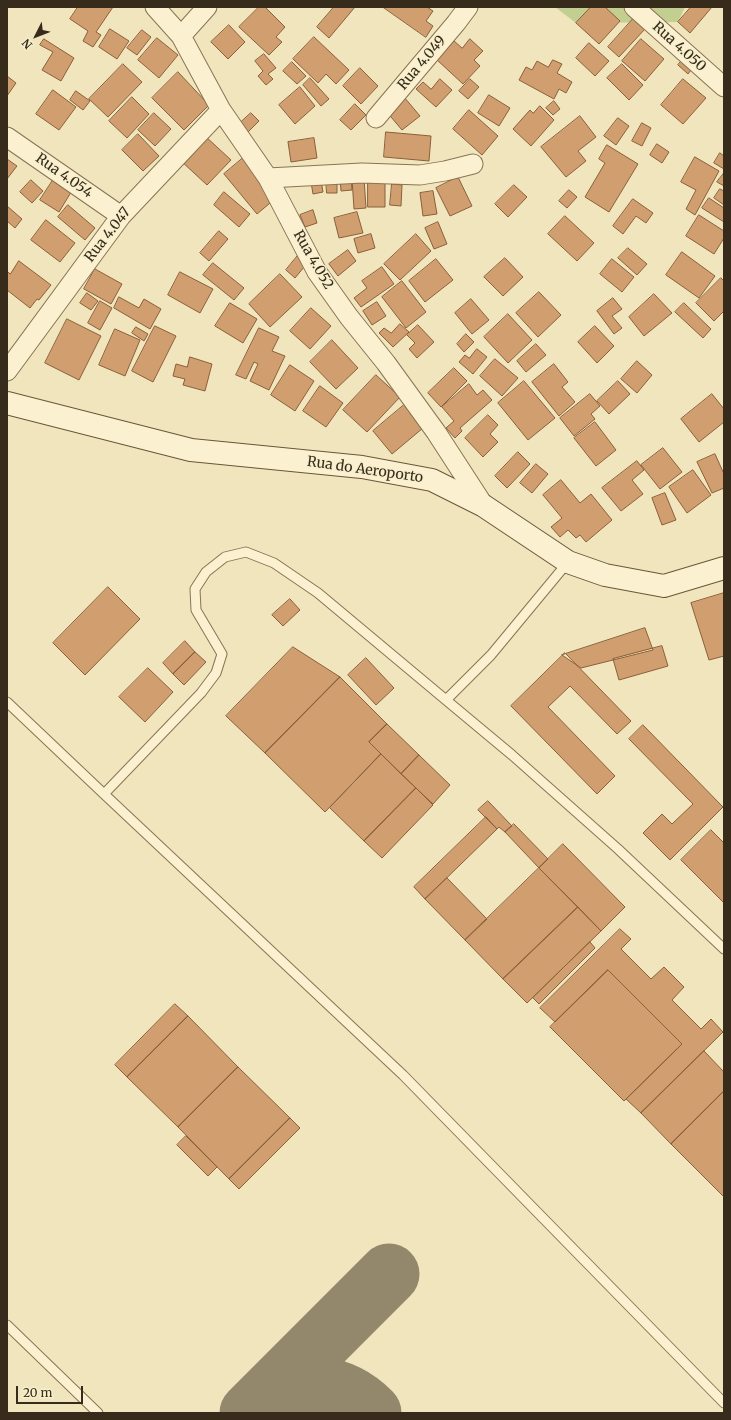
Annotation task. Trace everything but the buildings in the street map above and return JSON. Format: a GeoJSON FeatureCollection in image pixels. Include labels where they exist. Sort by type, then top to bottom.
{"type":"FeatureCollection","features":[{"type":"Feature","properties":{"kind":"main road","name":"Rua do Aeroporto"},"geometry":{"type":"LineString","coordinates":[[7,403],[191,450],[362,467],[432,480],[484,506],[568,562],[605,575],[664,586],[724,568]]}},
{"type":"Feature","properties":{"kind":"street","name":"Rua 4.052"},"geometry":{"type":"LineString","coordinates":[[155,7],[181,36],[221,110],[268,178],[317,272],[436,432],[484,506]]}},
{"type":"Feature","properties":{"kind":"street"},"geometry":{"type":"LineString","coordinates":[[181,36],[207,7]]}},
{"type":"Feature","properties":{"kind":"street","name":"Rua 4.049"},"geometry":{"type":"LineString","coordinates":[[376,118],[468,7]]}},
{"type":"Feature","properties":{"kind":"street","name":"Rua 4.050"},"geometry":{"type":"LineString","coordinates":[[634,7],[724,87]]}},
{"type":"Feature","properties":{"kind":"street","name":"Rua 4.047"},"geometry":{"type":"LineString","coordinates":[[7,372],[121,216],[221,110]]}},
{"type":"Feature","properties":{"kind":"street","name":"Rua 4.054"},"geometry":{"type":"LineString","coordinates":[[7,137],[121,216]]}},
{"type":"Feature","properties":{"kind":"street"},"geometry":{"type":"LineString","coordinates":[[268,178],[362,173],[420,174],[445,171],[473,164]]}},
{"type":"Feature","properties":{"kind":"lane"},"geometry":{"type":"LineString","coordinates":[[104,794],[201,693],[216,673],[222,654],[196,610],[195,589],[206,572],[225,557],[246,552],[274,563],[318,593],[512,755],[618,849],[724,949]]}},
{"type":"Feature","properties":{"kind":"lane"},"geometry":{"type":"LineString","coordinates":[[446,700],[491,655],[568,562]]}},
{"type":"Feature","properties":{"kind":"lane"},"geometry":{"type":"LineString","coordinates":[[7,702],[403,1075],[724,1403]]}},
{"type":"Feature","properties":{"kind":"lane"},"geometry":{"type":"LineString","coordinates":[[7,1325],[98,1413]]}},
{"type":"Feature","properties":{"kind":"green space"},"geometry":{"type":"Polygon","coordinates":[[[555,7],[685,7],[678,22],[576,23],[555,7]]]}},
{"type":"Feature","properties":{"kind":"taxiway"},"geometry":{"type":"LineString","coordinates":[[250,1413],[389,1274]]}},
{"type":"Feature","properties":{"kind":"taxiway"},"geometry":{"type":"LineString","coordinates":[[265,1399],[294,1389],[308,1387],[321,1388],[334,1390],[347,1395],[371,1413]]}}]}
